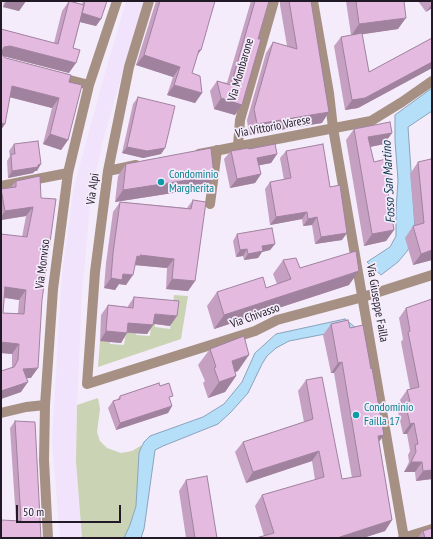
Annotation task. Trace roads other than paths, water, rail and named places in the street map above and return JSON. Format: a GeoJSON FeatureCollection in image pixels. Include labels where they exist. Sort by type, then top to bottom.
{"type":"FeatureCollection","features":[{"type":"Feature","properties":{"kind":"street","name":"Via Monviso"},"geometry":{"type":"LineString","coordinates":[[48,538],[44,460],[45,405],[51,300],[68,173],[89,86],[117,1]]}},
{"type":"Feature","properties":{"kind":"street","name":"Via Alpi"},"geometry":{"type":"LineString","coordinates":[[87,384],[95,272],[108,170],[129,67],[149,1]]}},
{"type":"Feature","properties":{"kind":"street","name":"Via Mombarone"},"geometry":{"type":"LineString","coordinates":[[238,146],[240,120],[274,1]]}},
{"type":"Feature","properties":{"kind":"street","name":"Via Giuseppe Failla"},"geometry":{"type":"LineString","coordinates":[[313,1],[330,93],[333,128],[404,538]]}},
{"type":"Feature","properties":{"kind":"street"},"geometry":{"type":"LineString","coordinates":[[45,74],[89,86]]}},
{"type":"Feature","properties":{"kind":"street","name":"Via Vittorio Varese"},"geometry":{"type":"LineString","coordinates":[[186,156],[371,121],[432,81]]}},
{"type":"Feature","properties":{"kind":"street"},"geometry":{"type":"LineString","coordinates":[[210,204],[217,150]]}},
{"type":"Feature","properties":{"kind":"street"},"geometry":{"type":"LineString","coordinates":[[108,170],[147,163]]}},
{"type":"Feature","properties":{"kind":"street"},"geometry":{"type":"LineString","coordinates":[[1,186],[68,173]]}},
{"type":"Feature","properties":{"kind":"street","name":"Via Chivasso"},"geometry":{"type":"LineString","coordinates":[[87,384],[255,331],[277,320],[363,297],[432,275]]}},
{"type":"Feature","properties":{"kind":"street"},"geometry":{"type":"LineString","coordinates":[[1,413],[20,408],[45,405]]}},
{"type":"Feature","properties":{"kind":"street"},"geometry":{"type":"LineString","coordinates":[[404,538],[432,529]]}},
{"type":"Feature","properties":{"kind":"water"},"geometry":{"type":"Polygon","coordinates":[[[432,88],[432,111],[408,127],[415,229],[408,250],[398,262],[381,275],[367,262],[390,247],[396,236],[398,180],[395,115],[432,88]]]}},
{"type":"Feature","properties":{"kind":"water"},"geometry":{"type":"Polygon","coordinates":[[[345,319],[356,328],[289,341],[276,348],[267,356],[262,364],[248,393],[218,424],[155,450],[144,529],[141,538],[124,538],[136,506],[139,453],[144,442],[150,436],[203,417],[224,404],[242,382],[255,353],[276,334],[345,319]]]}},
{"type":"Feature","properties":{"kind":"place","name":"Condominio Margherita"},"geometry":{"type":"Point","coordinates":[161,182]}},
{"type":"Feature","properties":{"kind":"place","name":"Condominio Failla 17"},"geometry":{"type":"Point","coordinates":[356,415]}},
{"type":"Feature","properties":{"kind":"water label","name":"Fosso San Martino"},"geometry":{"type":"Point","coordinates":[389,182]}}]}
